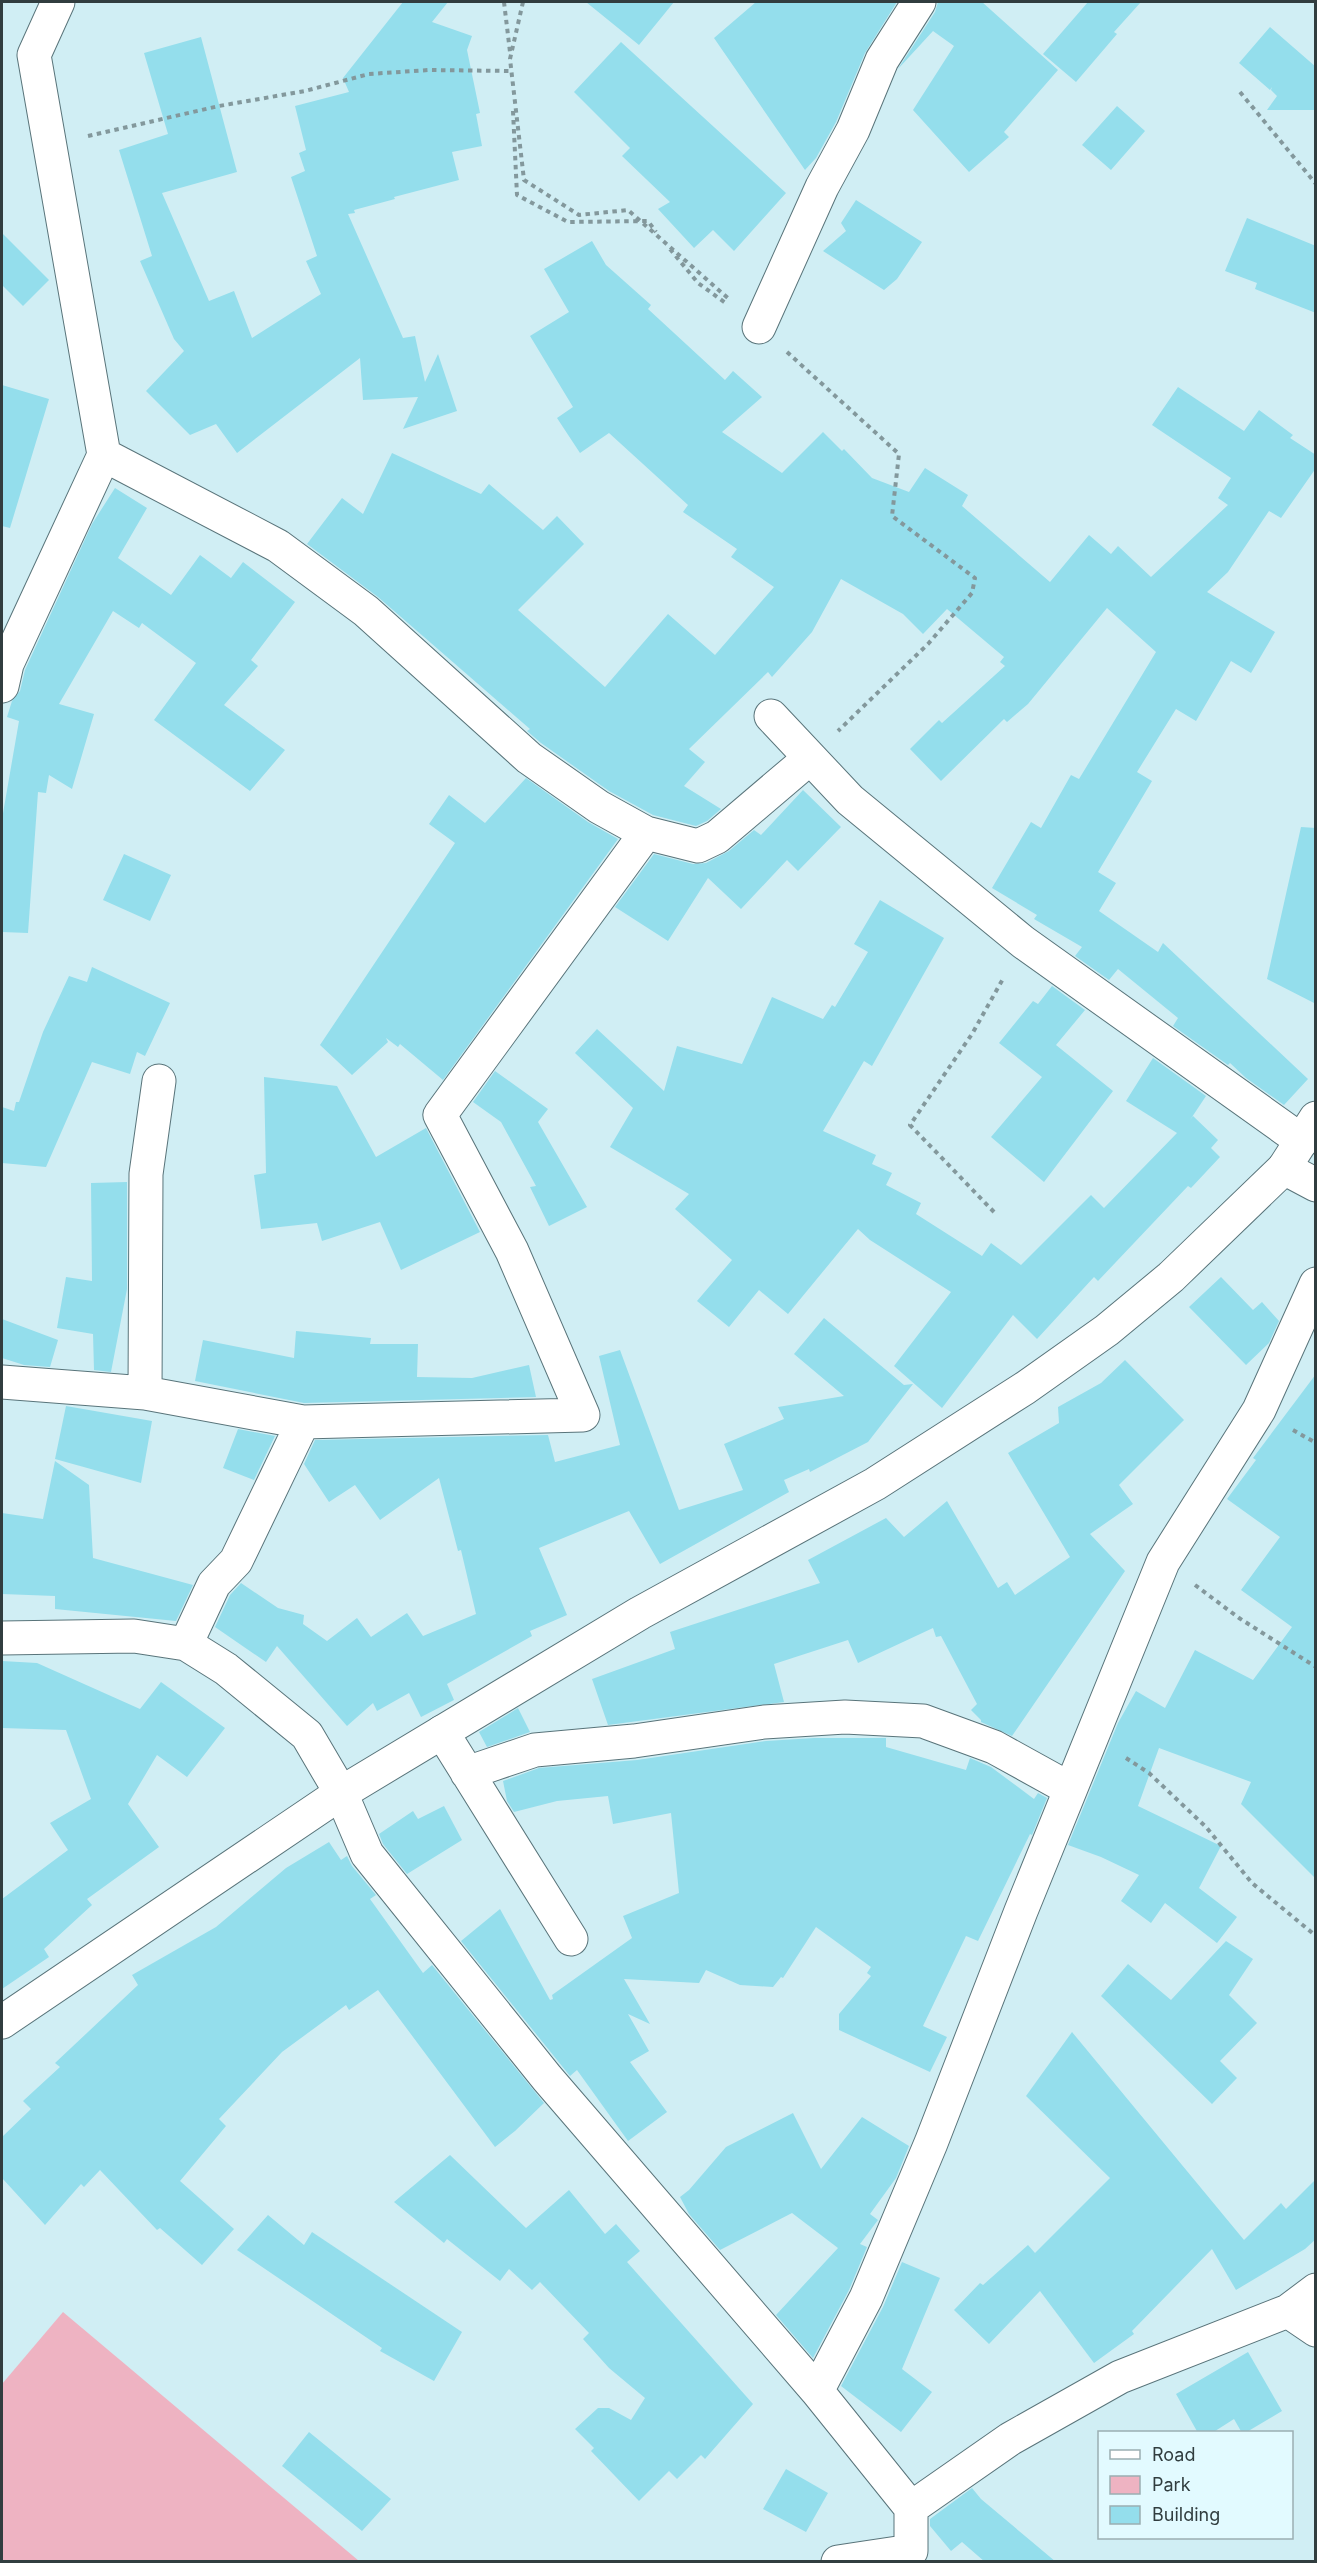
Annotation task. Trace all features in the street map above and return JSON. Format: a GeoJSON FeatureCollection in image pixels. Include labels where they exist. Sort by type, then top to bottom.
{"type":"FeatureCollection","features":[{"type":"Feature","properties":{"kind":"street"},"geometry":{"type":"LineString","coordinates":[[2,686],[7,664],[104,455],[34,55],[58,2]]}},
{"type":"Feature","properties":{"kind":"street"},"geometry":{"type":"LineString","coordinates":[[759,327],[822,188],[853,130],[882,60],[919,2]]}},
{"type":"Feature","properties":{"kind":"street"},"geometry":{"type":"LineString","coordinates":[[104,455],[278,546],[366,610],[529,758],[599,807],[646,833],[698,846],[717,837],[810,758]]}},
{"type":"Feature","properties":{"kind":"street"},"geometry":{"type":"LineString","coordinates":[[2,2022],[341,1792],[640,1613],[875,1484],[1025,1388],[1107,1330],[1171,1277],[1284,1168],[1309,1130],[1023,942],[850,800],[771,716]]}},
{"type":"Feature","properties":{"kind":"street"},"geometry":{"type":"LineString","coordinates":[[2,1382],[145,1393],[303,1422],[583,1415],[512,1251],[440,1115],[646,833]]}},
{"type":"Feature","properties":{"kind":"street"},"geometry":{"type":"LineString","coordinates":[[145,1393],[146,1174],[159,1081]]}},
{"type":"Feature","properties":{"kind":"street"},"geometry":{"type":"LineString","coordinates":[[1284,1168],[1316,1185]]}},
{"type":"Feature","properties":{"kind":"street"},"geometry":{"type":"LineString","coordinates":[[817,2391],[866,2298],[931,2143],[1070,1789],[1163,1562],[1259,1410],[1316,1284]]}},
{"type":"Feature","properties":{"kind":"street"},"geometry":{"type":"LineString","coordinates":[[186,1644],[214,1584],[236,1561],[303,1422]]}},
{"type":"Feature","properties":{"kind":"street"},"geometry":{"type":"LineString","coordinates":[[2,1638],[134,1636],[186,1644],[226,1669],[307,1735],[341,1792],[367,1854],[374,1863],[547,2078],[817,2391],[911,2508],[919,2556],[838,2562]]}},
{"type":"Feature","properties":{"kind":"street"},"geometry":{"type":"LineString","coordinates":[[467,1773],[536,1750],[634,1741],[764,1722],[845,1717],[923,1721],[994,1747],[1070,1789]]}},
{"type":"Feature","properties":{"kind":"street"},"geometry":{"type":"LineString","coordinates":[[442,1732],[572,1939]]}},
{"type":"Feature","properties":{"kind":"street"},"geometry":{"type":"LineString","coordinates":[[911,2508],[1010,2439],[1120,2377],[1288,2311],[1316,2290]]}},
{"type":"Feature","properties":{"kind":"street"},"geometry":{"type":"LineString","coordinates":[[1288,2311],[1316,2330]]}},
{"type":"Feature","properties":{"kind":"path"},"geometry":{"type":"LineString","coordinates":[[504,2],[512,71],[517,195],[568,222],[648,221],[698,283],[759,327]]}},
{"type":"Feature","properties":{"kind":"path"},"geometry":{"type":"LineString","coordinates":[[523,2],[510,59],[524,180],[579,215],[628,210],[899,454],[892,516],[975,578],[972,593],[928,644],[810,758]]}},
{"type":"Feature","properties":{"kind":"path"},"geometry":{"type":"LineString","coordinates":[[50,144],[219,106],[305,91],[369,74],[429,70],[512,71]]}},
{"type":"Feature","properties":{"kind":"path"},"geometry":{"type":"LineString","coordinates":[[1240,92],[1316,184]]}},
{"type":"Feature","properties":{"kind":"path"},"geometry":{"type":"LineString","coordinates":[[994,1212],[910,1125],[972,1034],[1023,942]]}},
{"type":"Feature","properties":{"kind":"path"},"geometry":{"type":"LineString","coordinates":[[1163,1562],[1239,1618],[1316,1667]]}},
{"type":"Feature","properties":{"kind":"path"},"geometry":{"type":"LineString","coordinates":[[1092,1736],[1149,1773],[1206,1827],[1252,1883],[1316,1936]]}},
{"type":"Feature","properties":{"kind":"green space"},"geometry":{"type":"Polygon","coordinates":[[[63,2312],[359,2561],[2,2561],[2,2384],[63,2312]]]}},
{"type":"Feature","properties":{"kind":"building"},"geometry":{"type":"Polygon","coordinates":[[[403,2],[448,2],[432,22],[472,36],[467,50],[480,113],[476,114],[482,146],[452,152],[459,180],[394,197],[395,199],[354,210],[355,213],[348,214],[403,338],[415,336],[425,382],[438,354],[457,411],[403,429],[418,397],[363,400],[360,358],[237,453],[216,424],[190,435],[146,391],[184,351],[174,339],[140,261],[152,256],[119,150],[168,134],[144,53],[201,37],[237,172],[162,193],[209,301],[234,291],[252,338],[321,294],[306,261],[317,256],[291,177],[305,171],[299,153],[306,150],[295,106],[349,92],[343,78],[403,2]]]}},
{"type":"Feature","properties":{"kind":"building"},"geometry":{"type":"Polygon","coordinates":[[[586,2],[674,2],[639,45],[586,2]]]}},
{"type":"Feature","properties":{"kind":"building"},"geometry":{"type":"Polygon","coordinates":[[[756,2],[897,2],[865,53],[836,122],[816,158],[805,170],[714,38],[756,2]]]}},
{"type":"Feature","properties":{"kind":"building"},"geometry":{"type":"Polygon","coordinates":[[[938,2],[982,2],[1058,70],[1004,132],[1009,137],[969,172],[913,110],[954,46],[933,31],[898,69],[935,12],[938,2]]]}},
{"type":"Feature","properties":{"kind":"building"},"geometry":{"type":"Polygon","coordinates":[[[1088,2],[1141,2],[1114,32],[1117,34],[1076,82],[1043,54],[1088,2]]]}},
{"type":"Feature","properties":{"kind":"building"},"geometry":{"type":"Polygon","coordinates":[[[1270,27],[1316,67],[1316,110],[1267,110],[1277,96],[1271,90],[1272,87],[1270,90],[1239,63],[1270,27]]]}},
{"type":"Feature","properties":{"kind":"building"},"geometry":{"type":"Polygon","coordinates":[[[621,42],[786,193],[734,251],[713,230],[694,248],[658,209],[670,202],[622,156],[630,148],[574,92],[621,42]]]}},
{"type":"Feature","properties":{"kind":"building"},"geometry":{"type":"Polygon","coordinates":[[[1117,106],[1145,131],[1111,170],[1082,145],[1117,106]]]}},
{"type":"Feature","properties":{"kind":"building"},"geometry":{"type":"Polygon","coordinates":[[[856,200],[922,242],[897,279],[884,290],[823,251],[846,231],[841,223],[856,200]]]}},
{"type":"Feature","properties":{"kind":"building"},"geometry":{"type":"Polygon","coordinates":[[[1247,218],[1316,246],[1316,313],[1255,289],[1257,283],[1225,271],[1247,218]]]}},
{"type":"Feature","properties":{"kind":"building"},"geometry":{"type":"Polygon","coordinates":[[[2,233],[49,280],[23,306],[2,285],[2,233]]]}},
{"type":"Feature","properties":{"kind":"building"},"geometry":{"type":"Polygon","coordinates":[[[592,241],[606,265],[651,305],[648,309],[725,380],[733,371],[762,397],[722,432],[782,473],[823,432],[842,451],[844,449],[872,478],[909,492],[925,468],[968,495],[962,506],[1050,582],[1089,535],[1111,554],[1118,546],[1151,577],[1228,505],[1218,498],[1231,478],[1152,425],[1178,387],[1244,431],[1259,410],[1293,435],[1290,438],[1316,455],[1316,468],[1281,518],[1269,511],[1228,572],[1207,592],[1275,632],[1251,673],[1231,661],[1196,721],[1176,709],[1137,772],[1152,781],[1098,872],[1116,883],[1099,911],[1158,952],[1163,943],[1308,1079],[1284,1105],[1246,1078],[1230,1063],[1228,1065],[1173,1026],[1178,1018],[1118,969],[1109,980],[1075,956],[1082,947],[1034,919],[1037,915],[992,888],[1031,822],[1041,828],[1071,775],[1079,779],[1156,652],[1107,608],[1028,704],[1007,722],[1004,719],[941,781],[910,749],[939,720],[942,723],[1005,666],[1000,662],[1004,657],[947,609],[923,634],[903,614],[841,579],[812,632],[772,677],[768,672],[689,749],[705,762],[684,786],[721,809],[707,821],[696,826],[653,815],[609,791],[541,743],[527,731],[530,729],[378,597],[307,544],[342,498],[363,514],[392,453],[481,494],[489,484],[543,530],[557,516],[584,544],[518,610],[605,687],[668,614],[715,655],[774,587],[731,557],[737,549],[683,512],[688,505],[609,433],[580,453],[557,418],[573,407],[530,336],[569,312],[544,269],[592,241]]]}},
{"type":"Feature","properties":{"kind":"building"},"geometry":{"type":"Polygon","coordinates":[[[2,385],[49,399],[10,528],[2,526],[2,385]]]}},
{"type":"Feature","properties":{"kind":"building"},"geometry":{"type":"Polygon","coordinates":[[[115,488],[147,508],[118,558],[171,595],[200,555],[231,578],[243,562],[295,602],[251,660],[258,666],[224,705],[285,750],[250,791],[154,720],[196,663],[142,623],[139,628],[113,611],[59,704],[94,714],[72,789],[49,775],[46,793],[38,792],[28,933],[2,932],[2,819],[19,721],[7,717],[12,701],[20,691],[25,670],[92,524],[115,488]]]}},
{"type":"Feature","properties":{"kind":"building"},"geometry":{"type":"Polygon","coordinates":[[[526,778],[588,822],[618,839],[443,1080],[400,1044],[398,1047],[386,1038],[388,1042],[352,1075],[320,1045],[455,843],[429,824],[449,795],[485,823],[526,778]]]}},
{"type":"Feature","properties":{"kind":"building"},"geometry":{"type":"Polygon","coordinates":[[[803,790],[841,827],[798,871],[787,860],[741,909],[708,878],[668,941],[615,907],[654,854],[693,864],[706,863],[729,851],[754,830],[761,835],[803,790]]]}},
{"type":"Feature","properties":{"kind":"building"},"geometry":{"type":"Polygon","coordinates":[[[1301,827],[1316,828],[1316,1004],[1267,979],[1301,827]]]}},
{"type":"Feature","properties":{"kind":"building"},"geometry":{"type":"Polygon","coordinates":[[[124,854],[171,875],[150,921],[103,900],[124,854]]]}},
{"type":"Feature","properties":{"kind":"building"},"geometry":{"type":"Polygon","coordinates":[[[880,900],[944,938],[872,1066],[864,1061],[823,1131],[876,1155],[872,1164],[892,1173],[886,1185],[921,1203],[916,1214],[982,1256],[991,1243],[1021,1265],[1091,1195],[1104,1208],[1177,1133],[1126,1101],[1153,1058],[1206,1096],[1190,1120],[1193,1116],[1218,1140],[1211,1148],[1220,1157],[1191,1188],[1188,1186],[1098,1281],[1094,1277],[1037,1339],[1013,1315],[942,1408],[894,1366],[951,1292],[870,1240],[858,1229],[788,1314],[759,1290],[729,1327],[697,1301],[732,1260],[675,1209],[689,1194],[610,1147],[633,1108],[575,1053],[597,1029],[664,1091],[677,1046],[742,1064],[772,997],[823,1019],[832,1005],[835,1007],[868,952],[854,944],[880,900]]]}},
{"type":"Feature","properties":{"kind":"building"},"geometry":{"type":"Polygon","coordinates":[[[92,967],[170,1003],[145,1056],[137,1052],[130,1074],[92,1062],[46,1167],[2,1163],[2,1107],[14,1111],[16,1102],[19,1102],[43,1032],[69,976],[87,982],[92,967]]]}},
{"type":"Feature","properties":{"kind":"building"},"geometry":{"type":"Polygon","coordinates":[[[1052,986],[1085,1010],[1056,1045],[1113,1091],[1044,1182],[991,1137],[1042,1077],[999,1043],[1033,1001],[1038,1004],[1052,986]]]}},
{"type":"Feature","properties":{"kind":"building"},"geometry":{"type":"Polygon","coordinates":[[[495,1071],[548,1109],[538,1122],[587,1207],[549,1226],[530,1187],[536,1186],[501,1122],[473,1102],[495,1071]]]}},
{"type":"Feature","properties":{"kind":"building"},"geometry":{"type":"Polygon","coordinates":[[[264,1077],[337,1086],[376,1157],[426,1128],[480,1232],[401,1270],[380,1222],[322,1241],[317,1223],[261,1229],[254,1175],[266,1173],[264,1077]]]}},
{"type":"Feature","properties":{"kind":"building"},"geometry":{"type":"Polygon","coordinates":[[[127,1182],[127,1289],[111,1372],[94,1370],[93,1334],[57,1328],[66,1277],[92,1281],[91,1183],[127,1182]]]}},
{"type":"Feature","properties":{"kind":"building"},"geometry":{"type":"Polygon","coordinates":[[[1221,1277],[1253,1310],[1262,1302],[1279,1321],[1269,1343],[1246,1365],[1189,1307],[1221,1277]]]}},
{"type":"Feature","properties":{"kind":"building"},"geometry":{"type":"Polygon","coordinates":[[[824,1318],[904,1385],[913,1384],[868,1442],[810,1472],[809,1469],[784,1480],[789,1492],[660,1564],[629,1511],[539,1548],[567,1615],[530,1631],[532,1636],[447,1684],[454,1700],[421,1717],[409,1693],[377,1711],[373,1703],[347,1726],[277,1646],[266,1662],[215,1627],[230,1595],[241,1583],[278,1608],[304,1615],[303,1624],[327,1641],[357,1618],[371,1637],[407,1613],[423,1636],[476,1614],[461,1550],[458,1551],[439,1478],[380,1520],[355,1485],[329,1502],[304,1464],[315,1440],[548,1435],[555,1462],[620,1445],[599,1356],[620,1350],[679,1510],[743,1490],[724,1444],[784,1419],[778,1407],[844,1396],[794,1354],[824,1318]]]}},
{"type":"Feature","properties":{"kind":"building"},"geometry":{"type":"Polygon","coordinates":[[[2,1319],[58,1340],[50,1367],[24,1365],[2,1358],[2,1319]]]}},
{"type":"Feature","properties":{"kind":"building"},"geometry":{"type":"Polygon","coordinates":[[[296,1331],[371,1338],[370,1344],[418,1344],[417,1377],[472,1378],[529,1365],[536,1397],[304,1403],[195,1381],[203,1340],[294,1358],[296,1331]]]}},
{"type":"Feature","properties":{"kind":"building"},"geometry":{"type":"Polygon","coordinates":[[[1125,1360],[1184,1420],[1119,1485],[1133,1504],[1090,1534],[1125,1571],[1012,1736],[981,1722],[971,1710],[977,1704],[941,1636],[936,1637],[933,1628],[858,1663],[848,1640],[774,1664],[784,1702],[608,1725],[592,1679],[675,1649],[670,1632],[820,1583],[808,1560],[886,1518],[904,1537],[947,1501],[998,1588],[1007,1582],[1015,1595],[1070,1557],[1008,1453],[1059,1423],[1058,1407],[1101,1383],[1125,1360]]]}},
{"type":"Feature","properties":{"kind":"building"},"geometry":{"type":"Polygon","coordinates":[[[1316,1374],[1316,1879],[1241,1804],[1251,1782],[1159,1748],[1138,1806],[1221,1846],[1199,1888],[1237,1917],[1217,1943],[1165,1903],[1151,1923],[1121,1901],[1139,1875],[1068,1845],[1118,1723],[1136,1691],[1165,1708],[1195,1650],[1253,1680],[1292,1627],[1241,1590],[1280,1537],[1227,1499],[1256,1460],[1253,1458],[1316,1374]]]}},
{"type":"Feature","properties":{"kind":"building"},"geometry":{"type":"Polygon","coordinates":[[[66,1406],[152,1421],[141,1483],[55,1459],[66,1406]]]}},
{"type":"Feature","properties":{"kind":"building"},"geometry":{"type":"Polygon","coordinates":[[[238,1429],[275,1436],[254,1480],[223,1468],[238,1429]]]}},
{"type":"Feature","properties":{"kind":"building"},"geometry":{"type":"Polygon","coordinates":[[[55,1461],[89,1485],[93,1558],[193,1585],[176,1621],[55,1609],[55,1596],[2,1594],[2,1513],[43,1519],[55,1461]]]}},
{"type":"Feature","properties":{"kind":"building"},"geometry":{"type":"Polygon","coordinates":[[[2,1661],[37,1663],[140,1709],[161,1682],[225,1728],[187,1777],[157,1755],[128,1804],[159,1847],[87,1899],[92,1905],[44,1949],[49,1957],[2,1989],[2,1899],[68,1850],[50,1823],[91,1799],[66,1730],[2,1728],[2,1661]]]}},
{"type":"Feature","properties":{"kind":"building"},"geometry":{"type":"Polygon","coordinates":[[[518,1708],[530,1732],[487,1747],[479,1732],[518,1708]]]}},
{"type":"Feature","properties":{"kind":"building"},"geometry":{"type":"Polygon","coordinates":[[[886,1738],[886,1747],[966,1770],[970,1758],[991,1767],[1034,1799],[1038,1793],[1047,1798],[1032,1835],[1030,1834],[978,1941],[966,1936],[923,2026],[947,2037],[930,2072],[839,2030],[839,2014],[871,1976],[867,1973],[871,1967],[816,1927],[783,1978],[781,1977],[773,1987],[740,1985],[706,1970],[699,1983],[624,1979],[650,2024],[628,2014],[649,2051],[630,2062],[667,2112],[628,2141],[577,2070],[570,2076],[461,1941],[500,1909],[550,2000],[553,1999],[552,1995],[632,1938],[623,1916],[679,1893],[671,1813],[613,1824],[608,1796],[557,1801],[514,1812],[507,1801],[503,1781],[539,1768],[637,1760],[766,1741],[886,1738]]]}},
{"type":"Feature","properties":{"kind":"building"},"geometry":{"type":"Polygon","coordinates":[[[444,1806],[462,1840],[407,1874],[383,1844],[379,1834],[413,1811],[418,1819],[444,1806]]]}},
{"type":"Feature","properties":{"kind":"building"},"geometry":{"type":"Polygon","coordinates":[[[329,1842],[341,1860],[347,1856],[352,1866],[376,1895],[370,1899],[423,1973],[432,1965],[544,2103],[495,2147],[378,1990],[349,2010],[346,2005],[282,2052],[219,2119],[226,2126],[180,2181],[234,2229],[202,2265],[160,2228],[157,2230],[100,2170],[84,2187],[81,2184],[45,2225],[2,2178],[2,2137],[31,2109],[23,2101],[60,2067],[55,2063],[138,1985],[132,1975],[216,1927],[286,1868],[329,1842]]]}},
{"type":"Feature","properties":{"kind":"building"},"geometry":{"type":"Polygon","coordinates":[[[1226,1941],[1253,1959],[1229,1995],[1257,2023],[1220,2061],[1237,2078],[1212,2104],[1101,1996],[1128,1964],[1171,2000],[1226,1941]]]}},
{"type":"Feature","properties":{"kind":"building"},"geometry":{"type":"Polygon","coordinates":[[[1072,2032],[1244,2240],[1281,2203],[1286,2209],[1316,2179],[1316,2239],[1305,2249],[1236,2290],[1212,2249],[1132,2331],[1134,2334],[1094,2363],[1040,2291],[989,2344],[954,2310],[980,2283],[983,2285],[1028,2245],[1035,2253],[1110,2178],[1026,2096],[1072,2032]]]}},
{"type":"Feature","properties":{"kind":"building"},"geometry":{"type":"Polygon","coordinates":[[[793,2113],[821,2169],[862,2117],[909,2146],[896,2178],[870,2214],[878,2220],[860,2244],[867,2247],[849,2290],[813,2358],[776,2315],[838,2248],[792,2213],[720,2250],[689,2214],[680,2197],[689,2190],[726,2147],[793,2113]]]}},
{"type":"Feature","properties":{"kind":"building"},"geometry":{"type":"Polygon","coordinates":[[[450,2155],[526,2228],[569,2190],[605,2234],[616,2224],[640,2251],[627,2262],[753,2404],[705,2459],[701,2455],[677,2479],[669,2471],[639,2501],[591,2451],[594,2448],[575,2429],[598,2408],[609,2408],[631,2420],[645,2398],[609,2368],[583,2339],[589,2333],[540,2282],[532,2290],[509,2269],[500,2281],[447,2239],[444,2243],[394,2202],[450,2155]]]}},
{"type":"Feature","properties":{"kind":"building"},"geometry":{"type":"Polygon","coordinates":[[[268,2215],[304,2245],[312,2232],[462,2332],[434,2381],[380,2351],[382,2348],[237,2250],[268,2215]]]}},
{"type":"Feature","properties":{"kind":"building"},"geometry":{"type":"Polygon","coordinates":[[[902,2262],[940,2278],[902,2369],[932,2392],[901,2432],[841,2386],[883,2307],[902,2262]]]}},
{"type":"Feature","properties":{"kind":"building"},"geometry":{"type":"Polygon","coordinates":[[[1248,2352],[1282,2411],[1248,2431],[1241,2431],[1234,2419],[1215,2431],[1197,2431],[1176,2394],[1248,2352]]]}},
{"type":"Feature","properties":{"kind":"building"},"geometry":{"type":"Polygon","coordinates":[[[309,2432],[391,2499],[362,2531],[282,2466],[309,2432]]]}},
{"type":"Feature","properties":{"kind":"building"},"geometry":{"type":"Polygon","coordinates":[[[786,2469],[828,2493],[806,2532],[763,2509],[786,2469]]]}},
{"type":"Feature","properties":{"kind":"building"},"geometry":{"type":"Polygon","coordinates":[[[972,2488],[981,2499],[1056,2562],[985,2562],[962,2542],[951,2551],[930,2526],[930,2519],[972,2488]]]}}]}
